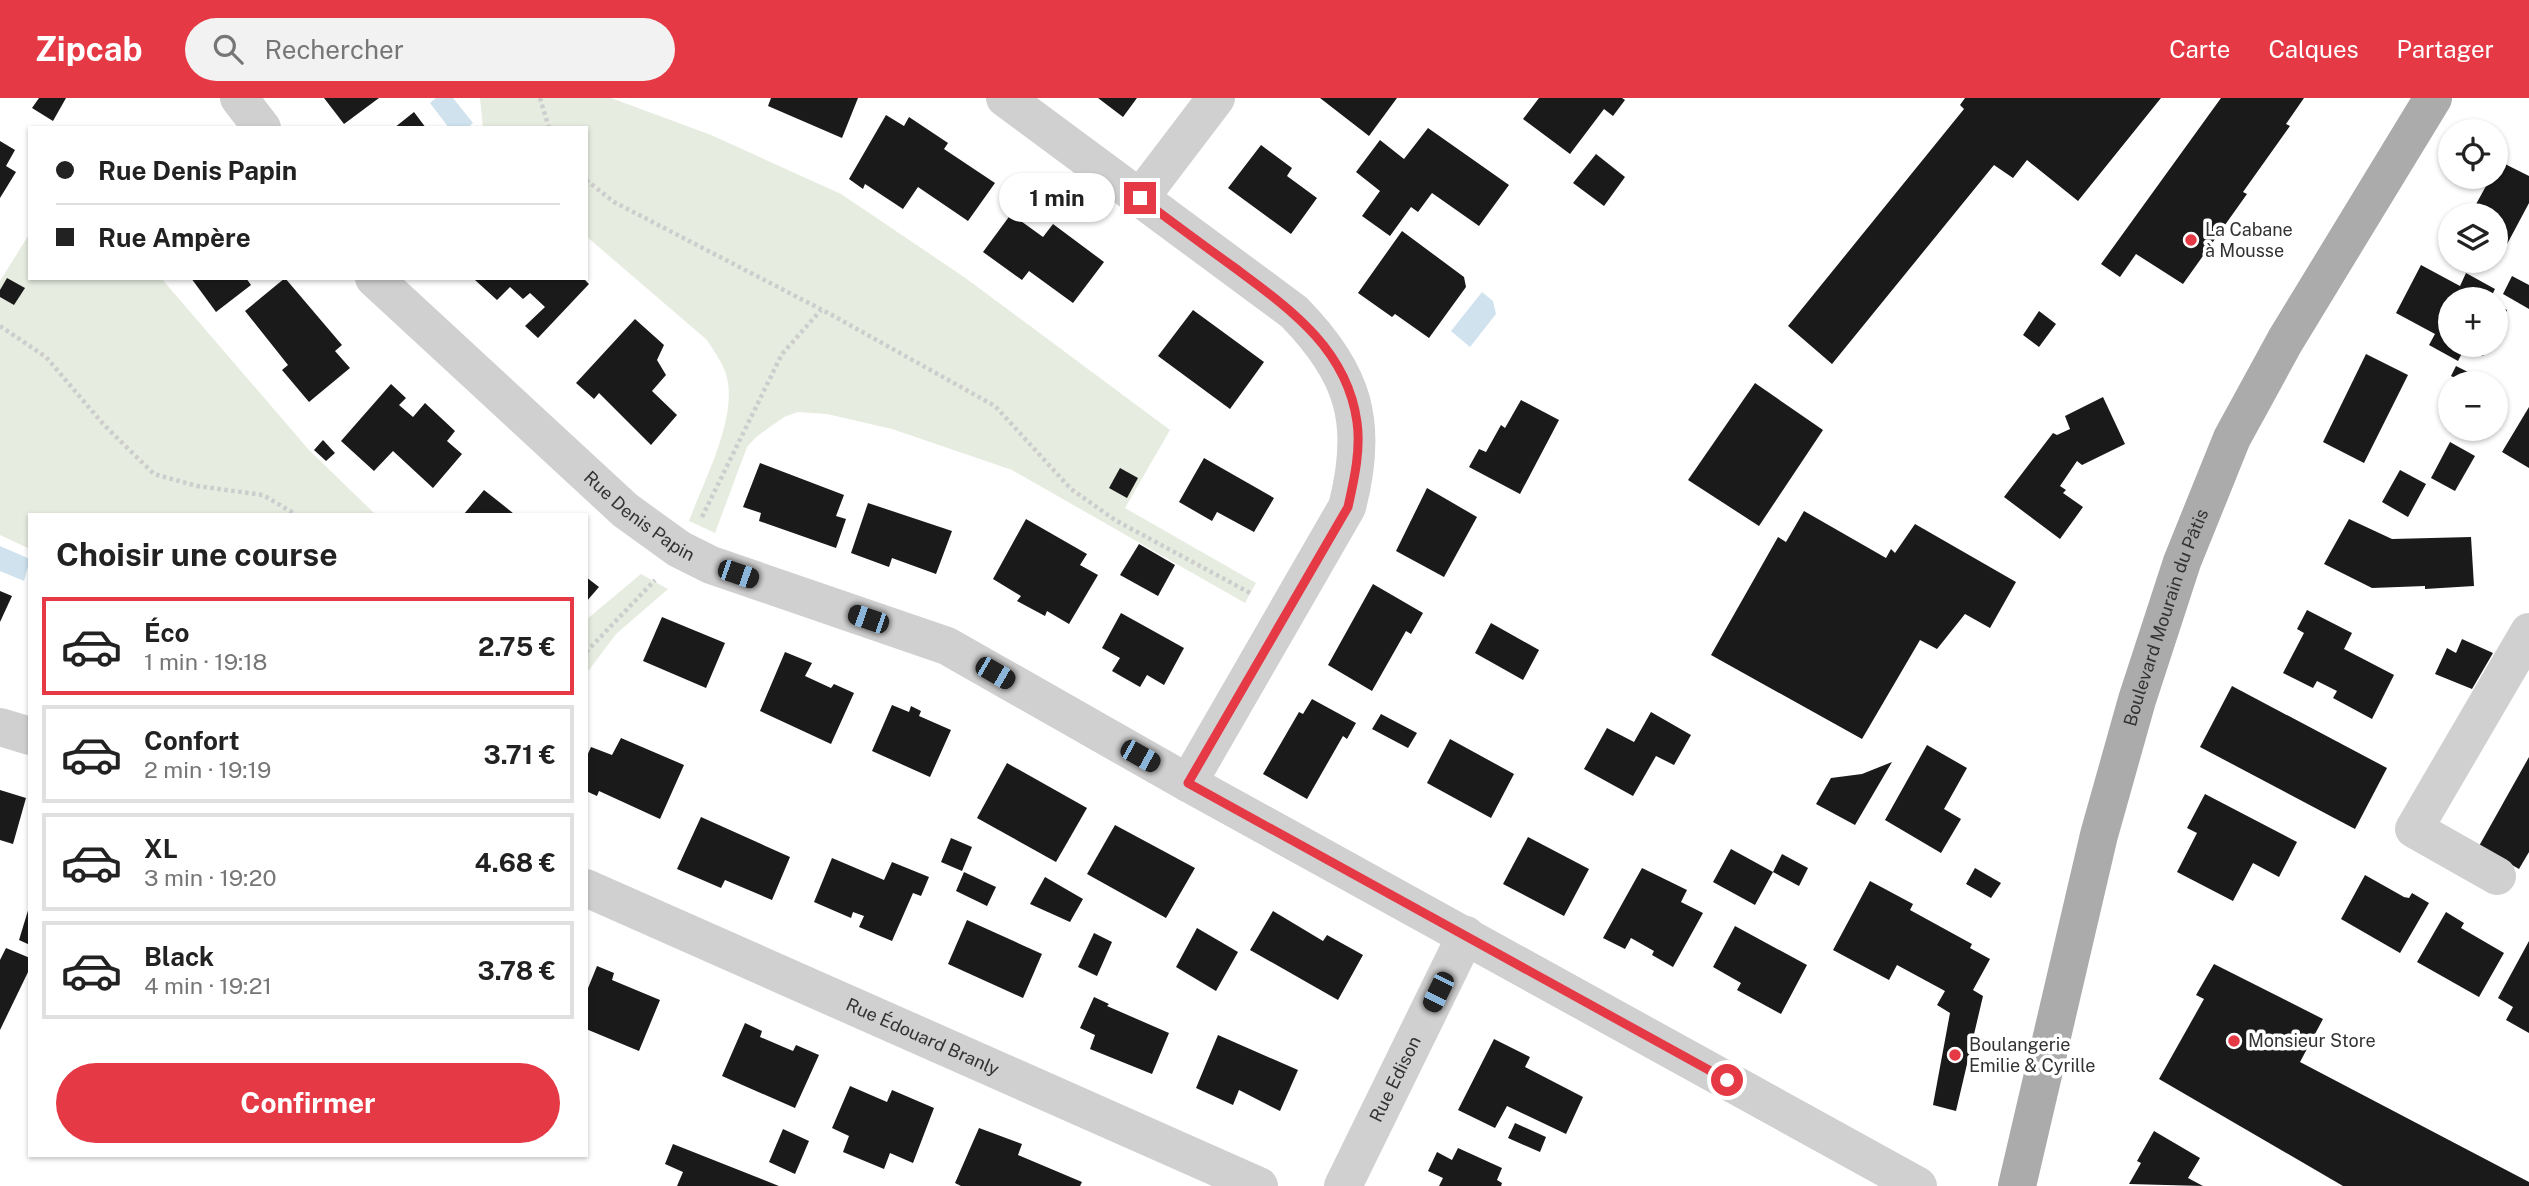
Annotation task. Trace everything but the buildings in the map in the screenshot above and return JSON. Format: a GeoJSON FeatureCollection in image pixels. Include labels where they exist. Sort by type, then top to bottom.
{"type":"FeatureCollection","features":[{"type":"Feature","properties":{"kind":"main road","name":"Boulevard Mourain du Pâtis"},"geometry":{"type":"LineString","coordinates":[[2017,1186],[2099,835],[2137,700],[2182,562],[2232,438],[2286,341],[2433,98]]}},
{"type":"Feature","properties":{"kind":"street"},"geometry":{"type":"LineString","coordinates":[[239,98],[260,126]]}},
{"type":"Feature","properties":{"kind":"street"},"geometry":{"type":"LineString","coordinates":[[1005,98],[1294,312],[1318,336],[1338,363],[1357,422],[1357,458],[1348,507],[1188,783]]}},
{"type":"Feature","properties":{"kind":"street"},"geometry":{"type":"LineString","coordinates":[[1140,198],[1216,98]]}},
{"type":"Feature","properties":{"kind":"street","name":"Rue Denis Papin"},"geometry":{"type":"LineString","coordinates":[[376,280],[625,510],[679,549],[712,565],[947,646],[1188,783],[1918,1186]]}},
{"type":"Feature","properties":{"kind":"street"},"geometry":{"type":"LineString","coordinates":[[2497,876],[2414,829],[2529,632]]}},
{"type":"Feature","properties":{"kind":"street"},"geometry":{"type":"LineString","coordinates":[[0,727],[28,735]]}},
{"type":"Feature","properties":{"kind":"street","name":"Rue Édouard Branly"},"geometry":{"type":"LineString","coordinates":[[588,889],[1259,1186]]}},
{"type":"Feature","properties":{"kind":"street","name":"Rue Edison"},"geometry":{"type":"LineString","coordinates":[[1343,1186],[1466,935]]}},
{"type":"Feature","properties":{"kind":"path"},"geometry":{"type":"LineString","coordinates":[[541,98],[548,126]]}},
{"type":"Feature","properties":{"kind":"path"},"geometry":{"type":"LineString","coordinates":[[588,182],[614,202],[821,310],[995,406],[1071,489],[1115,520],[1288,613]]}},
{"type":"Feature","properties":{"kind":"path"},"geometry":{"type":"LineString","coordinates":[[588,650],[644,594],[697,530],[782,354],[821,310]]}},
{"type":"Feature","properties":{"kind":"path"},"geometry":{"type":"LineString","coordinates":[[0,326],[46,357],[104,425],[154,474],[197,486],[262,495],[293,513]]}},
{"type":"Feature","properties":{"kind":"shaded area"},"geometry":{"type":"Polygon","coordinates":[[[480,98],[611,98],[711,135],[841,194],[964,277],[1170,430],[1125,508],[1256,583],[1245,603],[1012,470],[892,429],[827,414],[798,412],[784,417],[756,437],[747,447],[715,533],[689,521],[724,428],[729,391],[722,365],[707,340],[588,238],[588,126],[483,126],[480,98]]]}},
{"type":"Feature","properties":{"kind":"shaded area"},"geometry":{"type":"Polygon","coordinates":[[[28,236],[28,280],[163,280],[309,450],[374,513],[28,513],[28,548],[0,535],[0,281],[28,236]]]}},
{"type":"Feature","properties":{"kind":"shaded area"},"geometry":{"type":"Polygon","coordinates":[[[641,574],[668,589],[616,634],[588,671],[588,618],[641,574]]]}},
{"type":"Feature","properties":{"kind":"water"},"geometry":{"type":"Polygon","coordinates":[[[436,98],[453,98],[473,123],[469,126],[447,126],[430,103],[436,98]]]}},
{"type":"Feature","properties":{"kind":"water"},"geometry":{"type":"Polygon","coordinates":[[[1482,292],[1493,301],[1496,314],[1470,347],[1451,331],[1482,292]]]}},
{"type":"Feature","properties":{"kind":"water"},"geometry":{"type":"Polygon","coordinates":[[[0,546],[28,558],[24,581],[0,571],[0,546]]]}},
{"type":"Feature","properties":{"kind":"place","name":"La Cabane à Mousse"},"geometry":{"type":"Point","coordinates":[2191,240]}},
{"type":"Feature","properties":{"kind":"place","name":"Monsieur Store"},"geometry":{"type":"Point","coordinates":[2234,1041]}},
{"type":"Feature","properties":{"kind":"place","name":"Boulangerie Emilie & Cyrille"},"geometry":{"type":"Point","coordinates":[1955,1055]}},
{"type":"Feature","properties":{"kind":"route"},"geometry":{"type":"LineString","coordinates":[[1140,198],[1294,312],[1318,336],[1338,363],[1357,422],[1357,458],[1348,507],[1188,783],[1727,1080]]}}]}
